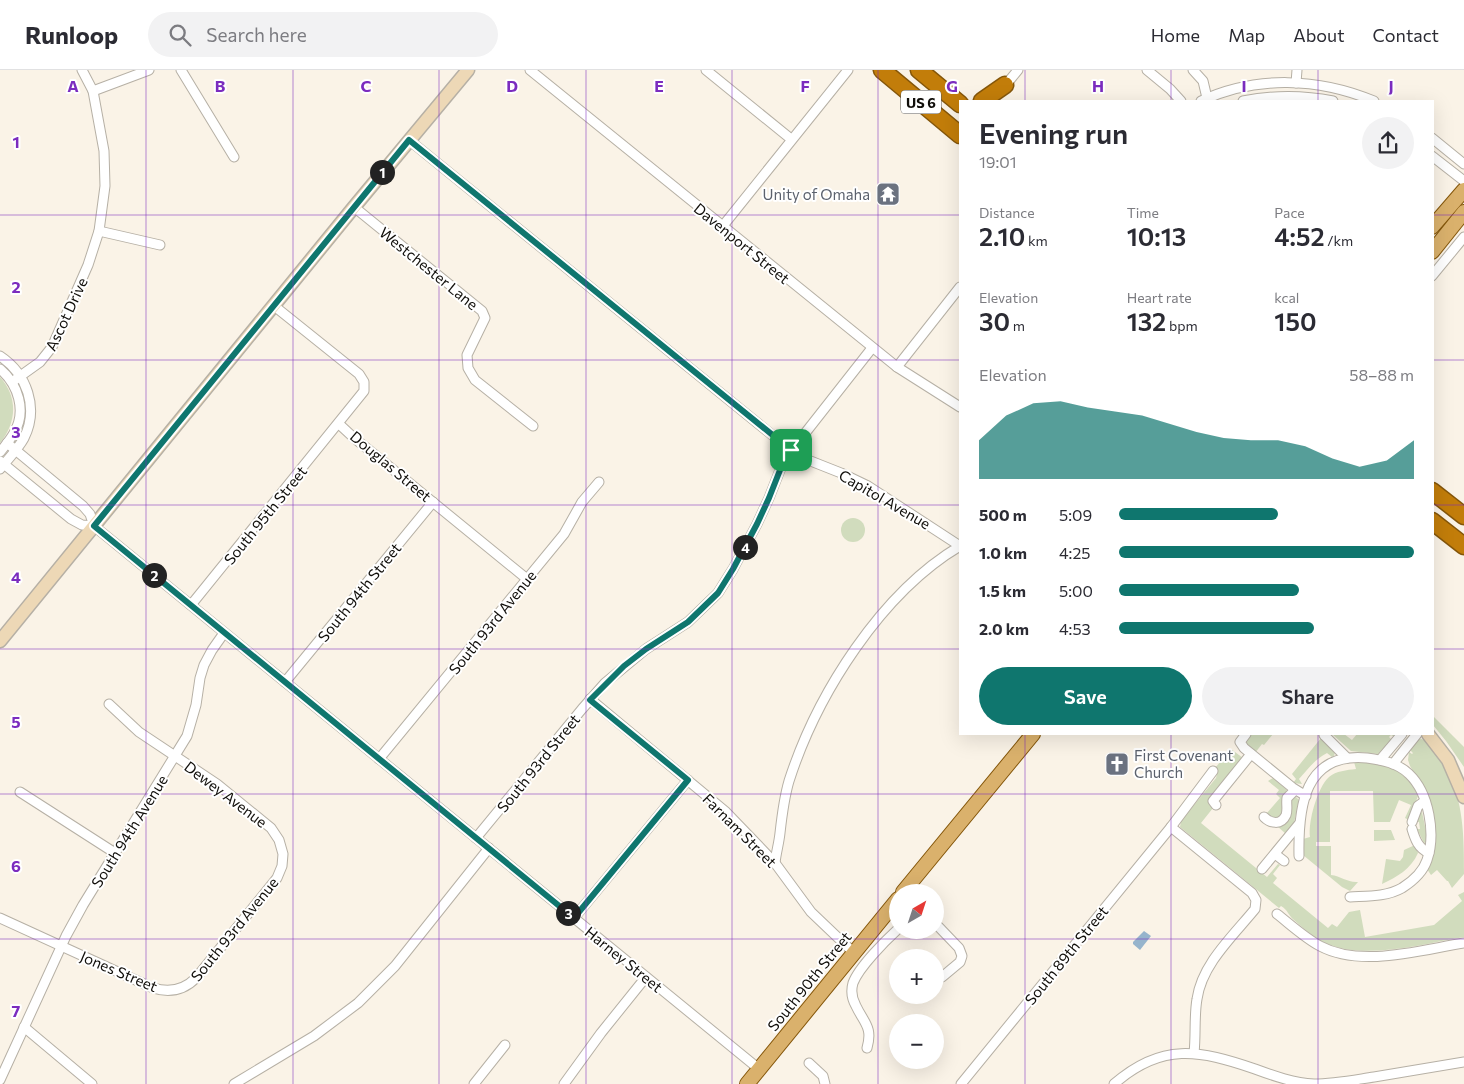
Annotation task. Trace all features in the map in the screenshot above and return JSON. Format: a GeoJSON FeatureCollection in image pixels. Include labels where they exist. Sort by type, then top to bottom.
{"type":"FeatureCollection","features":[{"type":"Feature","properties":{"kind":"highway","name":"US 6"},"geometry":{"type":"LineString","coordinates":[[882,70],[959,134]]}},
{"type":"Feature","properties":{"kind":"highway"},"geometry":{"type":"LineString","coordinates":[[899,70],[959,119]]}},
{"type":"Feature","properties":{"kind":"highway","name":"US 6"},"geometry":{"type":"LineString","coordinates":[[919,70],[959,103]]}},
{"type":"Feature","properties":{"kind":"highway"},"geometry":{"type":"LineString","coordinates":[[983,100],[1005,85]]}},
{"type":"Feature","properties":{"kind":"highway"},"geometry":{"type":"LineString","coordinates":[[940,88],[963,100]]}},
{"type":"Feature","properties":{"kind":"highway"},"geometry":{"type":"LineString","coordinates":[[1434,493],[1464,516]]}},
{"type":"Feature","properties":{"kind":"highway"},"geometry":{"type":"LineString","coordinates":[[1434,523],[1464,546]]}},
{"type":"Feature","properties":{"kind":"main road"},"geometry":{"type":"LineString","coordinates":[[1434,225],[1464,190]]}},
{"type":"Feature","properties":{"kind":"main road"},"geometry":{"type":"LineString","coordinates":[[1434,250],[1464,212]]}},
{"type":"Feature","properties":{"kind":"main road","name":"South 90th Street"},"geometry":{"type":"LineString","coordinates":[[911,884],[1031,735]]}},
{"type":"Feature","properties":{"kind":"main road","name":"South 90th Street"},"geometry":{"type":"LineString","coordinates":[[747,1084],[889,911]]}},
{"type":"Feature","properties":{"kind":"street","name":"Ascot Drive"},"geometry":{"type":"LineString","coordinates":[[12,382],[40,362],[52,347],[88,265],[100,231],[105,186],[102,131],[93,91],[82,70]]}},
{"type":"Feature","properties":{"kind":"street"},"geometry":{"type":"LineString","coordinates":[[93,91],[149,70]]}},
{"type":"Feature","properties":{"kind":"street"},"geometry":{"type":"LineString","coordinates":[[181,70],[234,157]]}},
{"type":"Feature","properties":{"kind":"street"},"geometry":{"type":"LineString","coordinates":[[0,641],[468,70]]}},
{"type":"Feature","properties":{"kind":"street","name":"Davenport Street"},"geometry":{"type":"LineString","coordinates":[[530,70],[872,348],[897,367],[959,406]]}},
{"type":"Feature","properties":{"kind":"street"},"geometry":{"type":"LineString","coordinates":[[706,70],[791,140]]}},
{"type":"Feature","properties":{"kind":"street"},"geometry":{"type":"LineString","coordinates":[[722,227],[848,70]]}},
{"type":"Feature","properties":{"kind":"street"},"geometry":{"type":"LineString","coordinates":[[994,100],[1018,70]]}},
{"type":"Feature","properties":{"kind":"street"},"geometry":{"type":"LineString","coordinates":[[1147,70],[1180,100]]}},
{"type":"Feature","properties":{"kind":"street"},"geometry":{"type":"LineString","coordinates":[[1193,70],[1203,81],[1204,100],[1251,86],[1296,82],[1337,88],[1371,100]]}},
{"type":"Feature","properties":{"kind":"street"},"geometry":{"type":"LineString","coordinates":[[1296,82],[1297,70]]}},
{"type":"Feature","properties":{"kind":"street"},"geometry":{"type":"LineString","coordinates":[[1249,100],[1266,97],[1297,96],[1326,100]]}},
{"type":"Feature","properties":{"kind":"street","name":"Capitol Avenue"},"geometry":{"type":"LineString","coordinates":[[409,140],[798,456],[868,486],[959,545]]}},
{"type":"Feature","properties":{"kind":"street"},"geometry":{"type":"LineString","coordinates":[[1434,140],[1464,164]]}},
{"type":"Feature","properties":{"kind":"street"},"geometry":{"type":"LineString","coordinates":[[1434,158],[1464,181]]}},
{"type":"Feature","properties":{"kind":"street","name":"Westchester Lane"},"geometry":{"type":"LineString","coordinates":[[354,207],[482,311],[485,318],[468,355],[468,368],[475,380],[533,426]]}},
{"type":"Feature","properties":{"kind":"street"},"geometry":{"type":"LineString","coordinates":[[100,231],[160,245]]}},
{"type":"Feature","properties":{"kind":"street"},"geometry":{"type":"LineString","coordinates":[[1434,274],[1464,237]]}},
{"type":"Feature","properties":{"kind":"street"},"geometry":{"type":"LineString","coordinates":[[897,367],[959,288]]}},
{"type":"Feature","properties":{"kind":"street","name":"Douglas Street"},"geometry":{"type":"LineString","coordinates":[[274,305],[363,378],[365,387],[363,395],[339,424],[527,579]]}},
{"type":"Feature","properties":{"kind":"street","name":"South 93rd Street"},"geometry":{"type":"LineString","coordinates":[[476,838],[590,700],[624,666],[646,649],[688,622],[722,588],[769,498],[784,460],[872,348]]}},
{"type":"Feature","properties":{"kind":"street"},"geometry":{"type":"LineString","coordinates":[[0,356],[21,376],[29,395],[30,418],[23,438],[1,465],[71,519],[82,525],[94,526]]}},
{"type":"Feature","properties":{"kind":"street"},"geometry":{"type":"LineString","coordinates":[[0,369],[12,382],[19,397],[20,416],[14,433],[0,452]]}},
{"type":"Feature","properties":{"kind":"street","name":"South 95th Street"},"geometry":{"type":"LineString","coordinates":[[191,605],[339,424]]}},
{"type":"Feature","properties":{"kind":"street"},"geometry":{"type":"LineString","coordinates":[[7,443],[83,506],[90,514],[94,526]]}},
{"type":"Feature","properties":{"kind":"street","name":"South 93rd Avenue"},"geometry":{"type":"LineString","coordinates":[[380,759],[564,534],[582,502],[599,482]]}},
{"type":"Feature","properties":{"kind":"street","name":"South 94th Street"},"geometry":{"type":"LineString","coordinates":[[286,682],[433,502]]}},
{"type":"Feature","properties":{"kind":"street","name":"Harney Street"},"geometry":{"type":"LineString","coordinates":[[94,526],[759,1069]]}},
{"type":"Feature","properties":{"kind":"street"},"geometry":{"type":"LineString","coordinates":[[775,863],[783,807],[789,781],[808,731],[832,686],[846,662],[872,628],[906,590],[946,554],[959,547]]}},
{"type":"Feature","properties":{"kind":"street","name":"South 94th Avenue"},"geometry":{"type":"LineString","coordinates":[[24,1027],[61,946],[83,905],[187,736],[192,723],[204,665],[224,633]]}},
{"type":"Feature","properties":{"kind":"street","name":"Farnam Street"},"geometry":{"type":"LineString","coordinates":[[590,700],[726,812],[775,863],[811,912],[854,953]]}},
{"type":"Feature","properties":{"kind":"street","name":"Dewey Avenue"},"geometry":{"type":"LineString","coordinates":[[109,704],[139,732],[217,784],[271,828],[282,847],[283,861]]}},
{"type":"Feature","properties":{"kind":"street"},"geometry":{"type":"LineString","coordinates":[[1245,735],[1240,742],[1251,754],[1295,790],[1306,796]]}},
{"type":"Feature","properties":{"kind":"street"},"geometry":{"type":"LineString","coordinates":[[1324,735],[1347,758]]}},
{"type":"Feature","properties":{"kind":"street"},"geometry":{"type":"LineString","coordinates":[[1380,760],[1401,735]]}},
{"type":"Feature","properties":{"kind":"street"},"geometry":{"type":"LineString","coordinates":[[1393,764],[1416,735]]}},
{"type":"Feature","properties":{"kind":"street"},"geometry":{"type":"LineString","coordinates":[[1429,735],[1448,760],[1464,798]]}},
{"type":"Feature","properties":{"kind":"street"},"geometry":{"type":"LineString","coordinates":[[1216,804],[1213,801],[1251,754]]}},
{"type":"Feature","properties":{"kind":"street"},"geometry":{"type":"LineString","coordinates":[[1299,856],[1299,824],[1306,796],[1314,777],[1322,768],[1347,758],[1366,758],[1393,764],[1410,775],[1418,785],[1425,801],[1430,825],[1429,853],[1423,867],[1414,879],[1400,889],[1370,899],[1350,897]]}},
{"type":"Feature","properties":{"kind":"street"},"geometry":{"type":"LineString","coordinates":[[1264,778],[1270,770]]}},
{"type":"Feature","properties":{"kind":"street","name":"South 89th Street"},"geometry":{"type":"LineString","coordinates":[[962,1084],[1171,827],[1213,771]]}},
{"type":"Feature","properties":{"kind":"street"},"geometry":{"type":"LineString","coordinates":[[574,918],[688,780]]}},
{"type":"Feature","properties":{"kind":"street"},"geometry":{"type":"LineString","coordinates":[[1264,817],[1273,823],[1283,820],[1286,815],[1287,798],[1295,790]]}},
{"type":"Feature","properties":{"kind":"street"},"geometry":{"type":"LineString","coordinates":[[20,792],[115,853]]}},
{"type":"Feature","properties":{"kind":"street"},"geometry":{"type":"LineString","coordinates":[[1425,801],[1418,806],[1412,826],[1418,844],[1429,853]]}},
{"type":"Feature","properties":{"kind":"street"},"geometry":{"type":"LineString","coordinates":[[1262,869],[1299,824]]}},
{"type":"Feature","properties":{"kind":"street"},"geometry":{"type":"LineString","coordinates":[[1171,827],[1254,896],[1256,905],[1255,909],[1212,962],[1202,981],[1196,1004],[1194,1052]]}},
{"type":"Feature","properties":{"kind":"street"},"geometry":{"type":"LineString","coordinates":[[234,1084],[322,1030],[377,986],[489,848]]}},
{"type":"Feature","properties":{"kind":"street"},"geometry":{"type":"LineString","coordinates":[[1275,854],[1284,861]]}},
{"type":"Feature","properties":{"kind":"street","name":"South 93rd Avenue"},"geometry":{"type":"LineString","coordinates":[[177,989],[192,982],[208,963],[274,883],[280,873],[283,861]]}},
{"type":"Feature","properties":{"kind":"street"},"geometry":{"type":"LineString","coordinates":[[1423,867],[1429,877]]}},
{"type":"Feature","properties":{"kind":"street"},"geometry":{"type":"LineString","coordinates":[[1277,914],[1318,946],[1354,957],[1378,957],[1464,942]]}},
{"type":"Feature","properties":{"kind":"street","name":"Jones Street"},"geometry":{"type":"LineString","coordinates":[[0,918],[153,988],[160,990],[177,989]]}},
{"type":"Feature","properties":{"kind":"street"},"geometry":{"type":"LineString","coordinates":[[944,932],[959,948],[962,956],[960,962],[944,975]]}},
{"type":"Feature","properties":{"kind":"street"},"geometry":{"type":"LineString","coordinates":[[867,1048],[870,1039],[869,1030],[854,1001],[852,989],[861,969],[889,939]]}},
{"type":"Feature","properties":{"kind":"street"},"geometry":{"type":"LineString","coordinates":[[564,1084],[601,1033],[646,977]]}},
{"type":"Feature","properties":{"kind":"street"},"geometry":{"type":"LineString","coordinates":[[0,1080],[24,1027],[92,1084]]}},
{"type":"Feature","properties":{"kind":"street"},"geometry":{"type":"LineString","coordinates":[[474,1084],[505,1045]]}},
{"type":"Feature","properties":{"kind":"street"},"geometry":{"type":"LineString","coordinates":[[1114,1084],[1147,1062],[1169,1055],[1194,1052],[1300,1082],[1326,1084],[1354,1082],[1464,1062]]}},
{"type":"Feature","properties":{"kind":"street"},"geometry":{"type":"LineString","coordinates":[[808,1063],[823,1076],[825,1084]]}},
{"type":"Feature","properties":{"kind":"green space"},"geometry":{"type":"Polygon","coordinates":[[[0,377],[10,393],[13,410],[10,427],[0,443],[0,377]]]}},
{"type":"Feature","properties":{"kind":"green space"},"geometry":{"type":"Polygon","coordinates":[[[853,518],[858,519],[864,525],[864,535],[858,541],[853,542],[848,541],[842,535],[841,530],[842,525],[848,519],[853,518]]]}},
{"type":"Feature","properties":{"kind":"green space"},"geometry":{"type":"Polygon","coordinates":[[[1434,717],[1464,747],[1464,767],[1434,726],[1434,717]]]}},
{"type":"Feature","properties":{"kind":"green space"},"geometry":{"type":"Polygon","coordinates":[[[1251,735],[1272,735],[1255,753],[1246,744],[1251,735]]]}},
{"type":"Feature","properties":{"kind":"green space"},"geometry":{"type":"Polygon","coordinates":[[[1333,735],[1345,735],[1352,740],[1356,735],[1391,735],[1389,737],[1392,740],[1378,754],[1351,751],[1333,735]]]}},
{"type":"Feature","properties":{"kind":"green space"},"geometry":{"type":"Polygon","coordinates":[[[1321,738],[1335,752],[1334,756],[1332,757],[1327,753],[1322,756],[1299,779],[1302,784],[1293,783],[1296,779],[1292,774],[1321,738]]]}},
{"type":"Feature","properties":{"kind":"green space"},"geometry":{"type":"Polygon","coordinates":[[[1417,740],[1425,740],[1444,764],[1452,781],[1460,807],[1464,874],[1452,888],[1437,870],[1431,875],[1427,869],[1433,852],[1424,789],[1408,760],[1409,752],[1413,753],[1410,750],[1417,740]]]}},
{"type":"Feature","properties":{"kind":"green space"},"geometry":{"type":"Polygon","coordinates":[[[1231,749],[1243,758],[1209,803],[1213,808],[1201,823],[1267,877],[1278,864],[1280,865],[1273,874],[1277,878],[1273,883],[1328,928],[1332,924],[1337,927],[1349,912],[1360,910],[1365,937],[1434,925],[1462,901],[1458,895],[1464,892],[1464,937],[1391,950],[1372,951],[1337,947],[1321,941],[1307,931],[1281,906],[1279,908],[1180,827],[1181,821],[1216,778],[1215,768],[1231,749]]]}},
{"type":"Feature","properties":{"kind":"green space"},"geometry":{"type":"Polygon","coordinates":[[[1354,762],[1392,768],[1407,779],[1418,796],[1409,820],[1405,818],[1411,805],[1399,800],[1390,822],[1374,822],[1373,791],[1330,791],[1330,842],[1316,842],[1316,846],[1331,846],[1331,875],[1358,882],[1350,891],[1342,887],[1303,855],[1303,839],[1310,837],[1310,823],[1314,806],[1325,782],[1335,773],[1356,769],[1354,762]]]}},
{"type":"Feature","properties":{"kind":"green space"},"geometry":{"type":"Polygon","coordinates":[[[1273,778],[1287,792],[1281,815],[1273,819],[1266,814],[1280,798],[1276,794],[1279,790],[1268,781],[1273,778]]]}},
{"type":"Feature","properties":{"kind":"green space"},"geometry":{"type":"Polygon","coordinates":[[[1296,797],[1299,800],[1294,823],[1286,834],[1277,826],[1292,798],[1296,797]]]}},
{"type":"Feature","properties":{"kind":"green space"},"geometry":{"type":"Polygon","coordinates":[[[1422,812],[1426,831],[1426,842],[1424,843],[1417,829],[1420,829],[1419,822],[1417,822],[1422,812]]]}},
{"type":"Feature","properties":{"kind":"green space"},"geometry":{"type":"Polygon","coordinates":[[[1374,830],[1391,830],[1395,840],[1374,841],[1374,830]]]}},
{"type":"Feature","properties":{"kind":"green space"},"geometry":{"type":"Polygon","coordinates":[[[1415,845],[1418,853],[1412,864],[1382,884],[1386,859],[1400,861],[1404,850],[1415,845]]]}},
{"type":"Feature","properties":{"kind":"water"},"geometry":{"type":"Polygon","coordinates":[[[1144,931],[1151,936],[1140,950],[1133,942],[1144,931]]]}},
{"type":"Feature","properties":{"kind":"place","name":"Unity of Omaha"},"geometry":{"type":"Point","coordinates":[888,194]}},
{"type":"Feature","properties":{"kind":"place","name":"First Covenant Church"},"geometry":{"type":"Point","coordinates":[1117,764]}},
{"type":"Feature","properties":{"kind":"route"},"geometry":{"type":"LineString","coordinates":[[409,140],[791,450],[784,460],[757,524],[726,582],[718,593],[678,630],[646,649],[624,666],[590,700],[688,780],[574,918],[94,526],[409,140]]}}]}
